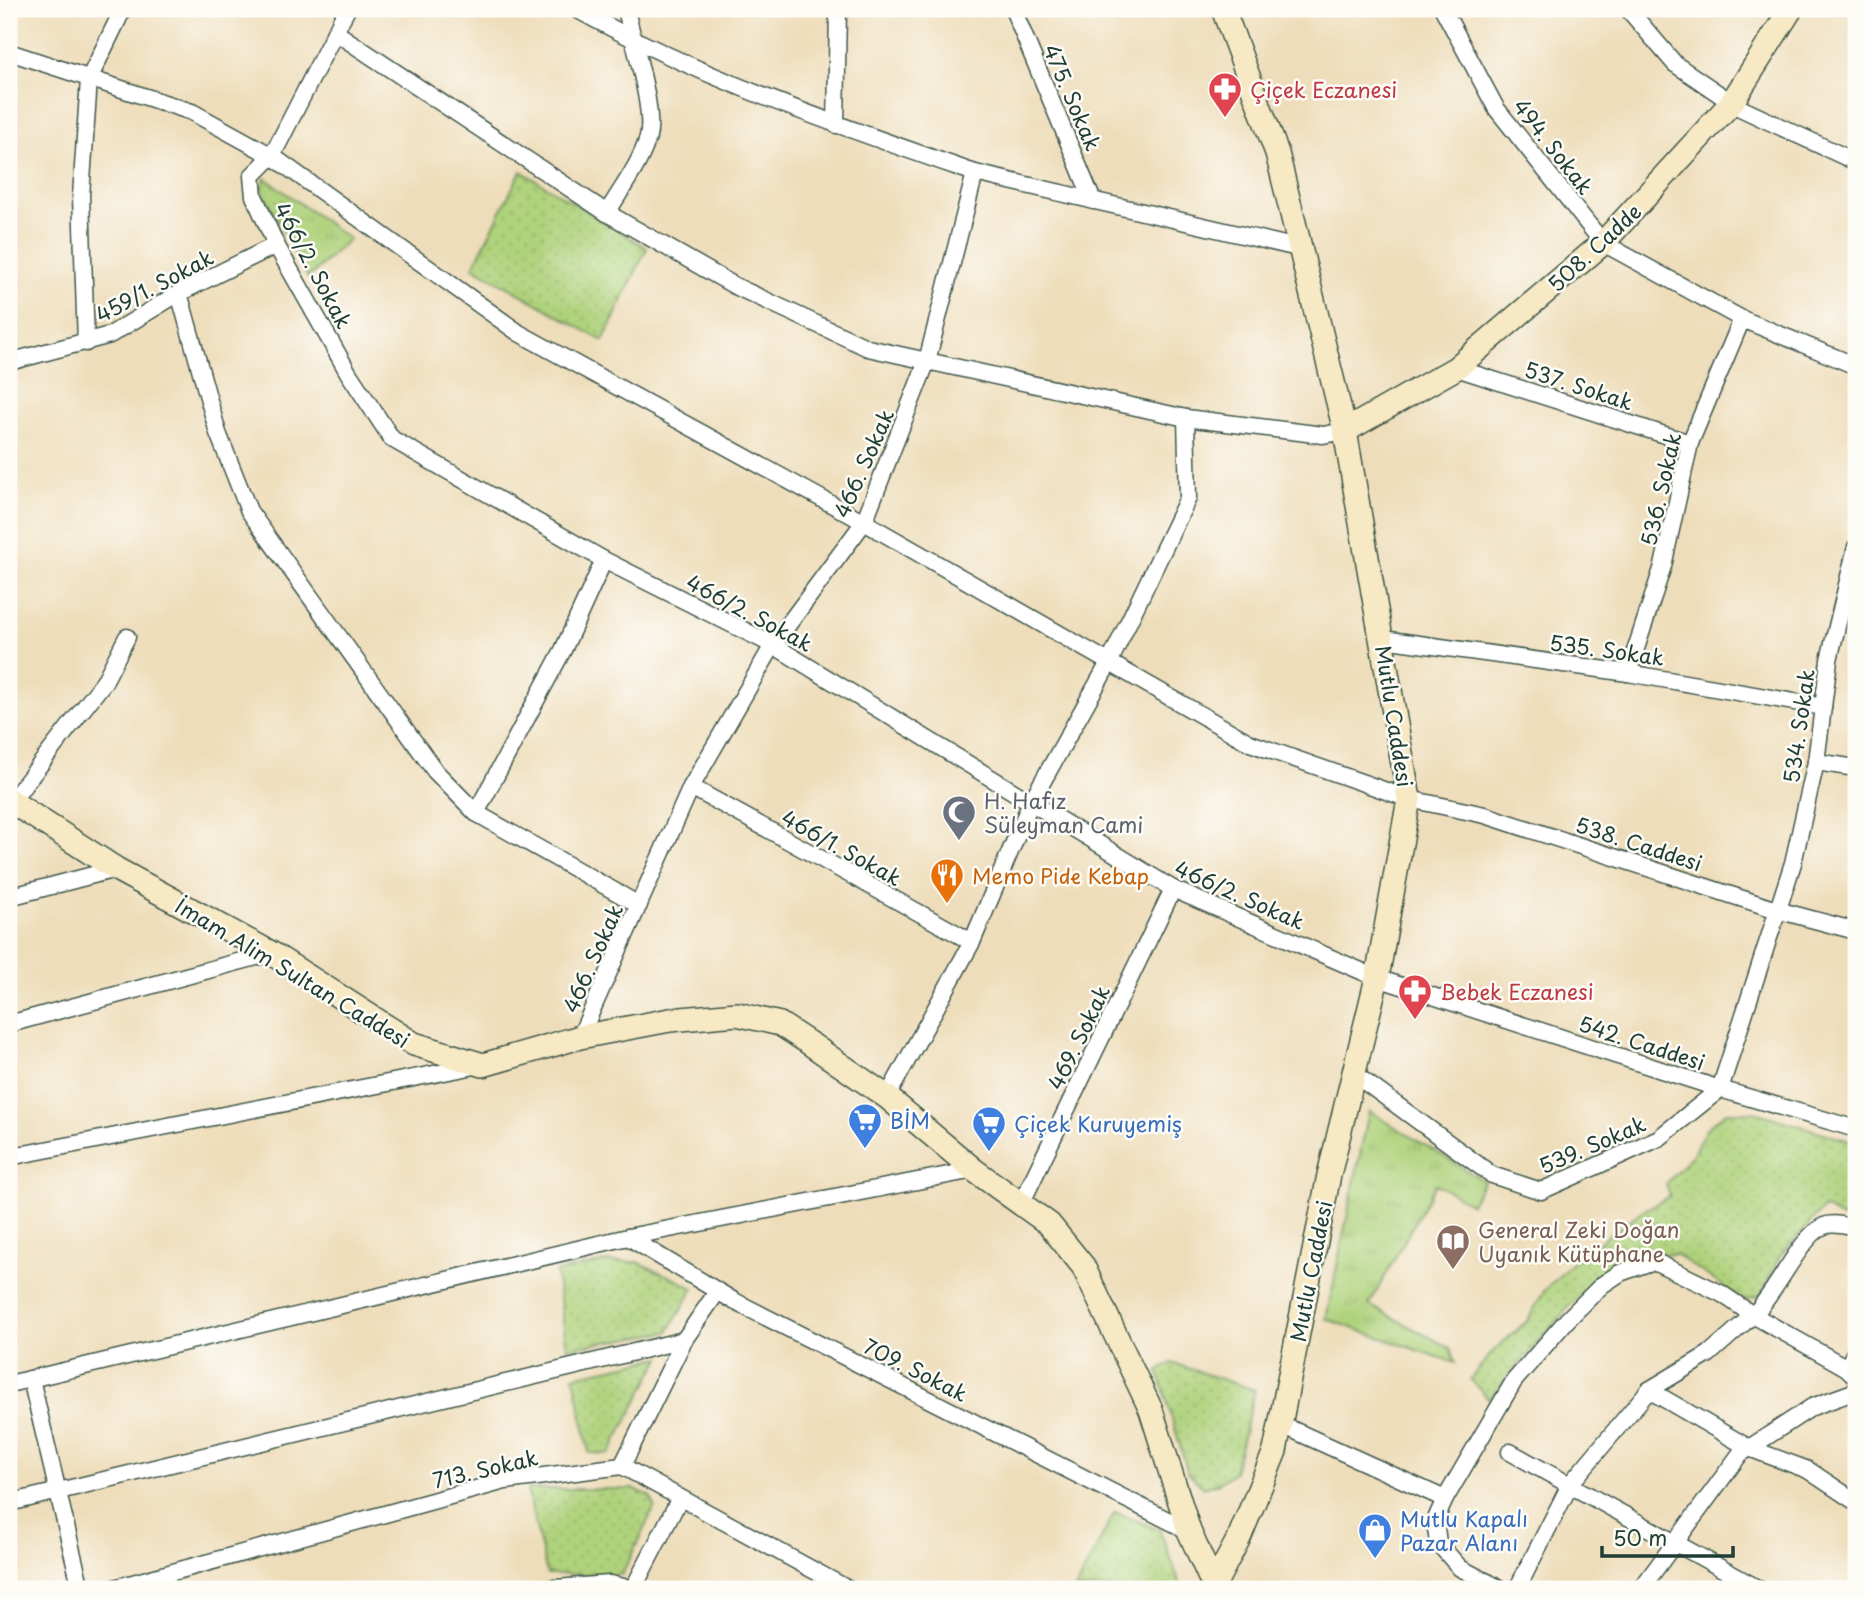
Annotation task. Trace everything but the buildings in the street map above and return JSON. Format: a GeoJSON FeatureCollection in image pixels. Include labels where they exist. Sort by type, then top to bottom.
{"type":"FeatureCollection","features":[{"type":"Feature","properties":{"kind":"street"},"geometry":{"type":"LineString","coordinates":[[86,343],[81,196],[89,79],[123,9]]}},
{"type":"Feature","properties":{"kind":"street"},"geometry":{"type":"LineString","coordinates":[[272,156],[347,9]]}},
{"type":"Feature","properties":{"kind":"street"},"geometry":{"type":"LineString","coordinates":[[576,9],[632,40],[778,105],[975,173],[1298,248]]}},
{"type":"Feature","properties":{"kind":"street"},"geometry":{"type":"LineString","coordinates":[[607,213],[641,154],[648,135],[648,112],[626,9]]}},
{"type":"Feature","properties":{"kind":"street"},"geometry":{"type":"LineString","coordinates":[[836,125],[838,9]]}},
{"type":"Feature","properties":{"kind":"street","name":"475. Sokak"},"geometry":{"type":"LineString","coordinates":[[1013,9],[1093,201]]}},
{"type":"Feature","properties":{"kind":"street","name":"Mutlu Caddesi"},"geometry":{"type":"LineString","coordinates":[[1214,1587],[1275,1451],[1329,1175],[1377,978],[1409,799],[1345,431],[1298,248],[1277,153],[1223,9]]}},
{"type":"Feature","properties":{"kind":"street","name":"494. Sokak"},"geometry":{"type":"LineString","coordinates":[[1443,9],[1496,108],[1603,243],[1742,319],[1856,366]]}},
{"type":"Feature","properties":{"kind":"street"},"geometry":{"type":"LineString","coordinates":[[1628,9],[1675,64],[1732,102],[1856,162]]}},
{"type":"Feature","properties":{"kind":"street","name":"508. Cadde"},"geometry":{"type":"LineString","coordinates":[[1345,431],[1456,368],[1603,243],[1732,102],[1791,9]]}},
{"type":"Feature","properties":{"kind":"street"},"geometry":{"type":"LineString","coordinates":[[335,32],[607,213],[735,286],[856,342],[927,361],[1186,418],[1323,435],[1345,431]]}},
{"type":"Feature","properties":{"kind":"street","name":"538. Caddesi"},"geometry":{"type":"LineString","coordinates":[[9,52],[192,112],[272,156],[519,334],[864,522],[1250,743],[1409,799],[1485,815],[1777,909],[1856,931]]}},
{"type":"Feature","properties":{"kind":"street","name":"466/2. Sokak"},"geometry":{"type":"LineString","coordinates":[[272,156],[252,176],[254,196],[276,245],[349,374],[392,439],[604,561],[773,645],[1172,889],[1377,978]]}},
{"type":"Feature","properties":{"kind":"street","name":"466. Sokak"},"geometry":{"type":"LineString","coordinates":[[580,1037],[691,788],[773,645],[864,522],[927,361],[975,173]]}},
{"type":"Feature","properties":{"kind":"street","name":"459/1. Sokak"},"geometry":{"type":"LineString","coordinates":[[9,362],[110,335],[179,293],[276,245]]}},
{"type":"Feature","properties":{"kind":"street"},"geometry":{"type":"LineString","coordinates":[[179,293],[218,433],[249,511],[435,771],[476,813],[639,905]]}},
{"type":"Feature","properties":{"kind":"street","name":"536. Sokak"},"geometry":{"type":"LineString","coordinates":[[1628,673],[1664,566],[1690,443],[1742,319]]}},
{"type":"Feature","properties":{"kind":"street","name":"537. Sokak"},"geometry":{"type":"LineString","coordinates":[[1456,368],[1690,443]]}},
{"type":"Feature","properties":{"kind":"street"},"geometry":{"type":"LineString","coordinates":[[887,1097],[972,942],[1031,802],[1110,662],[1188,498],[1186,418]]}},
{"type":"Feature","properties":{"kind":"street","name":"534. Sokak"},"geometry":{"type":"LineString","coordinates":[[1777,909],[1793,863],[1816,762],[1829,660],[1856,547]]}},
{"type":"Feature","properties":{"kind":"street"},"geometry":{"type":"LineString","coordinates":[[476,813],[563,650],[604,561]]}},
{"type":"Feature","properties":{"kind":"street"},"geometry":{"type":"LineString","coordinates":[[10,801],[104,681],[127,637]]}},
{"type":"Feature","properties":{"kind":"street","name":"535. Sokak"},"geometry":{"type":"LineString","coordinates":[[1383,639],[1628,673],[1823,707]]}},
{"type":"Feature","properties":{"kind":"street"},"geometry":{"type":"LineString","coordinates":[[1816,762],[1856,768]]}},
{"type":"Feature","properties":{"kind":"street","name":"466/1. Sokak"},"geometry":{"type":"LineString","coordinates":[[691,788],[972,942]]}},
{"type":"Feature","properties":{"kind":"street","name":"İmam Alim Sultan Caddesi"},"geometry":{"type":"LineString","coordinates":[[10,801],[116,869],[271,953],[414,1044],[482,1065]]}},
{"type":"Feature","properties":{"kind":"street"},"geometry":{"type":"LineString","coordinates":[[9,897],[116,869]]}},
{"type":"Feature","properties":{"kind":"street","name":"469. Sokak"},"geometry":{"type":"LineString","coordinates":[[1021,1204],[1172,889]]}},
{"type":"Feature","properties":{"kind":"street"},"geometry":{"type":"LineString","coordinates":[[1720,1089],[1777,909]]}},
{"type":"Feature","properties":{"kind":"street"},"geometry":{"type":"LineString","coordinates":[[9,1024],[271,953]]}},
{"type":"Feature","properties":{"kind":"street","name":"542. Caddesi"},"geometry":{"type":"LineString","coordinates":[[1377,978],[1720,1089],[1856,1129]]}},
{"type":"Feature","properties":{"kind":"street"},"geometry":{"type":"LineString","coordinates":[[9,1157],[482,1065],[580,1037],[670,1020],[737,1014],[780,1024],[887,1097],[974,1170],[1049,1224],[1083,1266],[1151,1410],[1189,1531],[1214,1587]]}},
{"type":"Feature","properties":{"kind":"street","name":"539. Sokak"},"geometry":{"type":"LineString","coordinates":[[1353,1073],[1492,1175],[1541,1191],[1659,1138],[1720,1089]]}},
{"type":"Feature","properties":{"kind":"street"},"geometry":{"type":"LineString","coordinates":[[9,1384],[628,1237],[974,1170]]}},
{"type":"Feature","properties":{"kind":"street"},"geometry":{"type":"LineString","coordinates":[[1517,1589],[1571,1483],[1649,1390],[1709,1354],[1768,1301],[1808,1237],[1830,1224],[1856,1228]]}},
{"type":"Feature","properties":{"kind":"street","name":"709. Sokak"},"geometry":{"type":"LineString","coordinates":[[628,1237],[717,1292],[1189,1531]]}},
{"type":"Feature","properties":{"kind":"street"},"geometry":{"type":"LineString","coordinates":[[1502,1589],[1460,1568],[1438,1543],[1435,1521],[1445,1499],[1514,1381],[1567,1320],[1602,1285],[1620,1273],[1654,1261],[1721,1294],[1851,1372],[1856,1350]]}},
{"type":"Feature","properties":{"kind":"street"},"geometry":{"type":"LineString","coordinates":[[717,1292],[684,1340],[622,1466],[848,1589]]}},
{"type":"Feature","properties":{"kind":"street"},"geometry":{"type":"LineString","coordinates":[[9,1503],[684,1340]]}},
{"type":"Feature","properties":{"kind":"street"},"geometry":{"type":"LineString","coordinates":[[31,1379],[81,1589]]}},
{"type":"Feature","properties":{"kind":"street"},"geometry":{"type":"LineString","coordinates":[[1649,1390],[1749,1448],[1808,1470],[1856,1502]]}},
{"type":"Feature","properties":{"kind":"street"},"geometry":{"type":"LineString","coordinates":[[1641,1589],[1741,1454],[1812,1407],[1856,1391]]}},
{"type":"Feature","properties":{"kind":"street"},"geometry":{"type":"LineString","coordinates":[[1280,1424],[1445,1499]]}},
{"type":"Feature","properties":{"kind":"street"},"geometry":{"type":"LineString","coordinates":[[1510,1452],[1571,1483],[1759,1589]]}},
{"type":"Feature","properties":{"kind":"street","name":"713. Sokak"},"geometry":{"type":"LineString","coordinates":[[111,1589],[505,1481],[622,1466]]}},
{"type":"Feature","properties":{"kind":"street"},"geometry":{"type":"LineString","coordinates":[[542,1589],[610,1584],[633,1589],[680,1498]]}},
{"type":"Feature","properties":{"kind":"green space"},"geometry":{"type":"Polygon","coordinates":[[[521,171],[647,248],[603,341],[473,267],[521,171]]]}},
{"type":"Feature","properties":{"kind":"green space"},"geometry":{"type":"Polygon","coordinates":[[[265,178],[349,239],[308,278],[261,188],[265,178]]]}},
{"type":"Feature","properties":{"kind":"green space"},"geometry":{"type":"Polygon","coordinates":[[[1369,1111],[1484,1181],[1471,1204],[1436,1184],[1369,1305],[1450,1348],[1455,1363],[1326,1319],[1369,1111]]]}},
{"type":"Feature","properties":{"kind":"green space"},"geometry":{"type":"Polygon","coordinates":[[[1726,1112],[1755,1112],[1856,1143],[1856,1225],[1824,1208],[1780,1256],[1761,1295],[1745,1301],[1675,1254],[1625,1255],[1592,1280],[1489,1399],[1470,1379],[1495,1349],[1527,1321],[1544,1291],[1573,1262],[1639,1213],[1670,1196],[1666,1184],[1692,1155],[1707,1128],[1726,1112]]]}},
{"type":"Feature","properties":{"kind":"green space"},"geometry":{"type":"Polygon","coordinates":[[[605,1262],[638,1262],[694,1288],[668,1332],[567,1348],[556,1272],[605,1262]]]}},
{"type":"Feature","properties":{"kind":"green space"},"geometry":{"type":"Polygon","coordinates":[[[661,1357],[609,1454],[589,1453],[574,1376],[661,1357]]]}},
{"type":"Feature","properties":{"kind":"green space"},"geometry":{"type":"Polygon","coordinates":[[[1172,1363],[1255,1390],[1234,1472],[1219,1483],[1204,1488],[1188,1473],[1158,1371],[1172,1363]]]}},
{"type":"Feature","properties":{"kind":"green space"},"geometry":{"type":"Polygon","coordinates":[[[527,1489],[633,1489],[650,1496],[655,1506],[622,1575],[547,1574],[527,1489]]]}},
{"type":"Feature","properties":{"kind":"green space"},"geometry":{"type":"Polygon","coordinates":[[[1115,1512],[1160,1530],[1182,1589],[1075,1589],[1115,1512]]]}},
{"type":"Feature","properties":{"kind":"place","name":"Çiçek Eczanesi"},"geometry":{"type":"Point","coordinates":[1225,119]}},
{"type":"Feature","properties":{"kind":"place","name":"H. Hafız Süleyman Cami"},"geometry":{"type":"Point","coordinates":[959,842]}},
{"type":"Feature","properties":{"kind":"place","name":"Memo Pide Kebap"},"geometry":{"type":"Point","coordinates":[947,905]}},
{"type":"Feature","properties":{"kind":"place","name":"Bebek Eczanesi"},"geometry":{"type":"Point","coordinates":[1415,1021]}},
{"type":"Feature","properties":{"kind":"place","name":"BİM"},"geometry":{"type":"Point","coordinates":[865,1150]}},
{"type":"Feature","properties":{"kind":"place","name":"Çiçek Kuruyemiş"},"geometry":{"type":"Point","coordinates":[989,1153]}},
{"type":"Feature","properties":{"kind":"place","name":"General Zeki Doğan Uyanık Kütüphane"},"geometry":{"type":"Point","coordinates":[1453,1271]}},
{"type":"Feature","properties":{"kind":"place","name":"Mutlu Kapalı Pazar Alanı"},"geometry":{"type":"Point","coordinates":[1375,1560]}}]}
